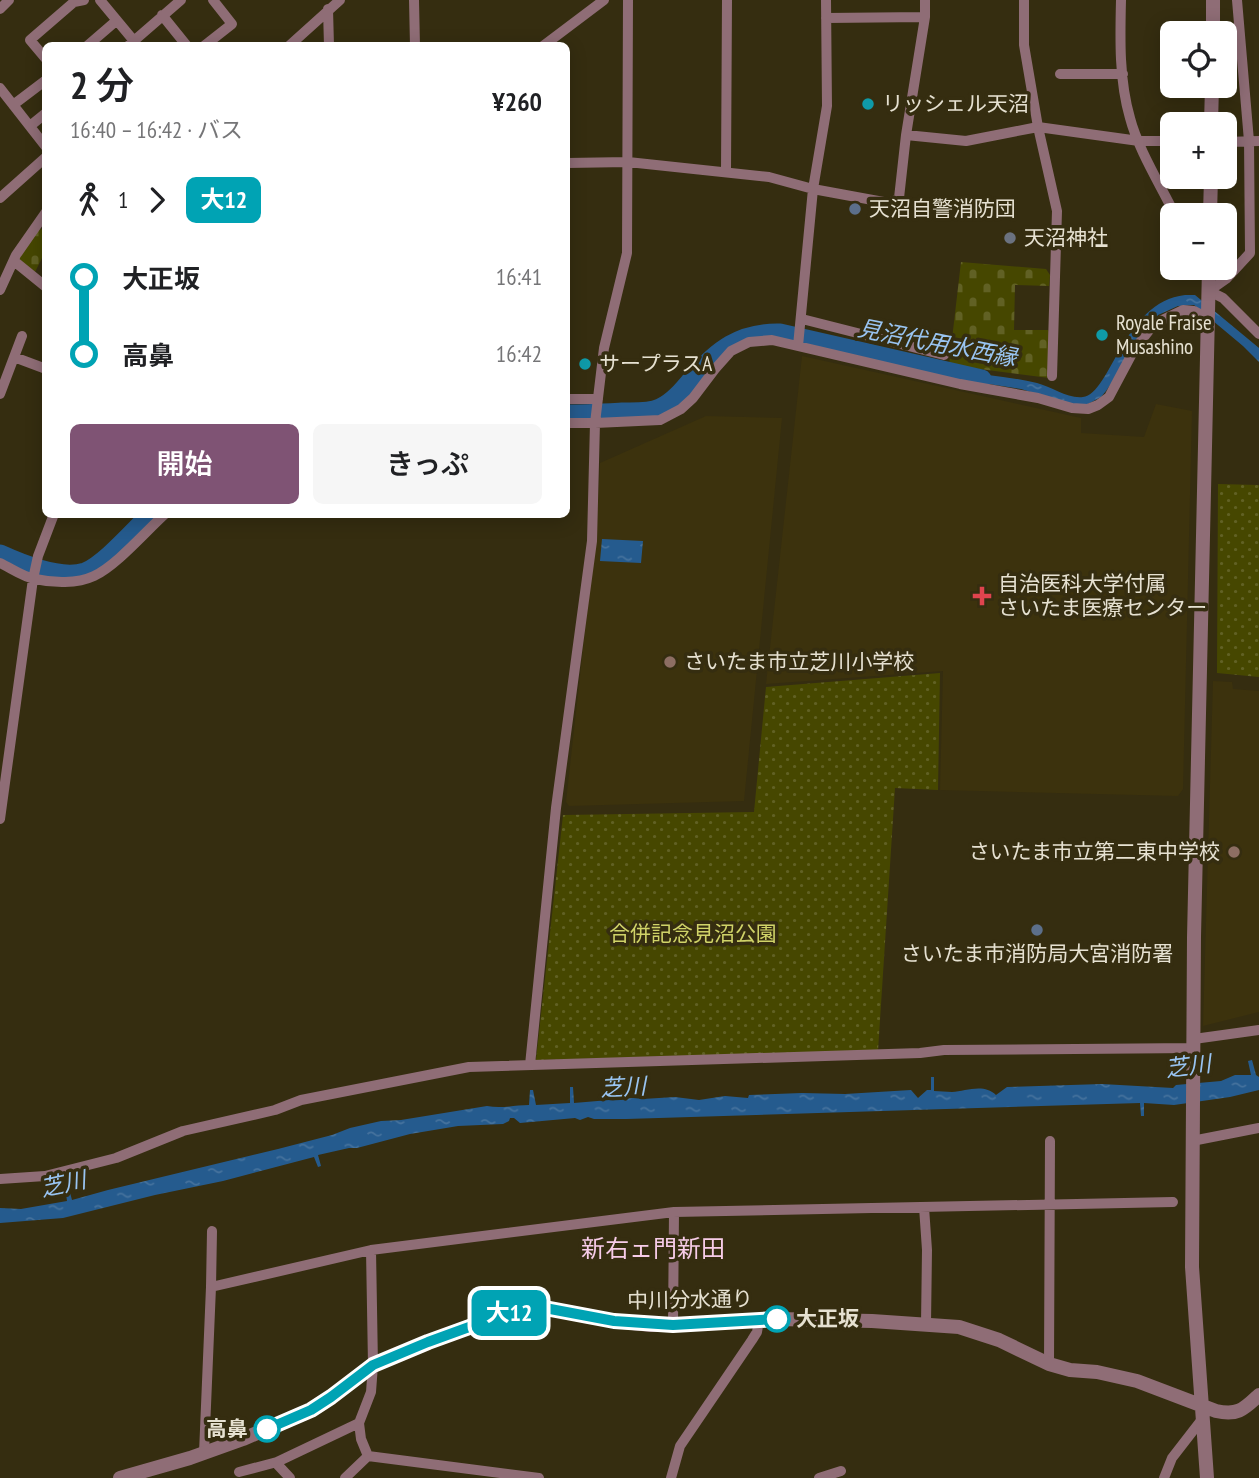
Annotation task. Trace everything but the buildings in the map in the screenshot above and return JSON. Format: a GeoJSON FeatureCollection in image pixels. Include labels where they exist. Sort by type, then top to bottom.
{"type":"FeatureCollection","features":[{"type":"Feature","properties":{"kind":"street"},"geometry":{"type":"LineString","coordinates":[[0,9],[9,0]]}},
{"type":"Feature","properties":{"kind":"street"},"geometry":{"type":"LineString","coordinates":[[42,54],[30,40],[74,2],[83,0]]}},
{"type":"Feature","properties":{"kind":"street"},"geometry":{"type":"LineString","coordinates":[[100,0],[130,42]]}},
{"type":"Feature","properties":{"kind":"street"},"geometry":{"type":"LineString","coordinates":[[132,42],[181,0]]}},
{"type":"Feature","properties":{"kind":"street"},"geometry":{"type":"LineString","coordinates":[[209,42],[232,24],[213,0]]}},
{"type":"Feature","properties":{"kind":"street"},"geometry":{"type":"LineString","coordinates":[[293,42],[340,0]]}},
{"type":"Feature","properties":{"kind":"street"},"geometry":{"type":"LineString","coordinates":[[414,0],[415,42]]}},
{"type":"Feature","properties":{"kind":"street"},"geometry":{"type":"LineString","coordinates":[[548,42],[604,0]]}},
{"type":"Feature","properties":{"kind":"street"},"geometry":{"type":"LineString","coordinates":[[530,1066],[556,808],[592,541],[595,423],[604,348],[627,253],[628,0]]}},
{"type":"Feature","properties":{"kind":"street"},"geometry":{"type":"LineString","coordinates":[[726,172],[727,0]]}},
{"type":"Feature","properties":{"kind":"street"},"geometry":{"type":"LineString","coordinates":[[799,346],[813,189],[827,106],[826,0]]}},
{"type":"Feature","properties":{"kind":"street"},"geometry":{"type":"LineString","coordinates":[[570,163],[628,162],[769,177],[813,189],[889,203],[899,198],[925,17],[925,0]]}},
{"type":"Feature","properties":{"kind":"street"},"geometry":{"type":"LineString","coordinates":[[1024,0],[1024,45],[1038,127],[1057,211],[1052,376]]}},
{"type":"Feature","properties":{"kind":"street"},"geometry":{"type":"LineString","coordinates":[[1121,0],[1124,92],[1130,119],[1169,203]]}},
{"type":"Feature","properties":{"kind":"street"},"geometry":{"type":"LineString","coordinates":[[1213,0],[1213,21]]}},
{"type":"Feature","properties":{"kind":"street"},"geometry":{"type":"LineString","coordinates":[[1209,294],[1250,253],[1254,141],[1237,0]]}},
{"type":"Feature","properties":{"kind":"street"},"geometry":{"type":"LineString","coordinates":[[328,9],[329,42]]}},
{"type":"Feature","properties":{"kind":"street"},"geometry":{"type":"LineString","coordinates":[[162,15],[184,42]]}},
{"type":"Feature","properties":{"kind":"street"},"geometry":{"type":"LineString","coordinates":[[826,18],[925,17]]}},
{"type":"Feature","properties":{"kind":"street"},"geometry":{"type":"LineString","coordinates":[[92,42],[116,21]]}},
{"type":"Feature","properties":{"kind":"street"},"geometry":{"type":"LineString","coordinates":[[1060,74],[1123,74]]}},
{"type":"Feature","properties":{"kind":"street"},"geometry":{"type":"LineString","coordinates":[[13,105],[42,83]]}},
{"type":"Feature","properties":{"kind":"street"},"geometry":{"type":"LineString","coordinates":[[0,88],[42,142]]}},
{"type":"Feature","properties":{"kind":"street"},"geometry":{"type":"LineString","coordinates":[[30,127],[42,116]]}},
{"type":"Feature","properties":{"kind":"street"},"geometry":{"type":"LineString","coordinates":[[906,135],[966,141],[1038,127],[1139,141],[1160,141]]}},
{"type":"Feature","properties":{"kind":"street"},"geometry":{"type":"LineString","coordinates":[[0,198],[42,161]]}},
{"type":"Feature","properties":{"kind":"street"},"geometry":{"type":"LineString","coordinates":[[0,290],[13,261],[42,218]]}},
{"type":"Feature","properties":{"kind":"street"},"geometry":{"type":"LineString","coordinates":[[13,261],[42,284]]}},
{"type":"Feature","properties":{"kind":"street"},"geometry":{"type":"LineString","coordinates":[[1207,1478],[1192,1267],[1192,1135],[1209,280]]}},
{"type":"Feature","properties":{"kind":"street"},"geometry":{"type":"LineString","coordinates":[[1209,294],[1223,298],[1259,334]]}},
{"type":"Feature","properties":{"kind":"street"},"geometry":{"type":"LineString","coordinates":[[570,423],[660,419],[693,398],[731,351],[749,342],[772,340],[960,384],[1088,409],[1109,397],[1134,350],[1154,324],[1183,310],[1194,311],[1209,321]]}},
{"type":"Feature","properties":{"kind":"street"},"geometry":{"type":"LineString","coordinates":[[802,320],[944,355]]}},
{"type":"Feature","properties":{"kind":"street"},"geometry":{"type":"LineString","coordinates":[[0,394],[22,336]]}},
{"type":"Feature","properties":{"kind":"street"},"geometry":{"type":"LineString","coordinates":[[14,357],[42,368]]}},
{"type":"Feature","properties":{"kind":"street"},"geometry":{"type":"LineString","coordinates":[[570,399],[598,399]]}},
{"type":"Feature","properties":{"kind":"street"},"geometry":{"type":"LineString","coordinates":[[0,819],[2,785],[33,579],[38,556],[52,518]]}},
{"type":"Feature","properties":{"kind":"street"},"geometry":{"type":"LineString","coordinates":[[0,563],[33,579],[79,581],[107,569],[161,518]]}},
{"type":"Feature","properties":{"kind":"street"},"geometry":{"type":"LineString","coordinates":[[0,1179],[45,1176],[104,1161],[183,1131],[275,1110],[301,1100],[470,1067],[920,1053],[944,1050],[1194,1047],[1259,1030]]}},
{"type":"Feature","properties":{"kind":"street"},"geometry":{"type":"LineString","coordinates":[[1192,1135],[1259,1128]]}},
{"type":"Feature","properties":{"kind":"street"},"geometry":{"type":"LineString","coordinates":[[1049,1364],[1050,1141]]}},
{"type":"Feature","properties":{"kind":"street"},"geometry":{"type":"LineString","coordinates":[[211,1287],[371,1250],[674,1212],[1172,1202]]}},
{"type":"Feature","properties":{"kind":"street"},"geometry":{"type":"LineString","coordinates":[[924,1208],[927,1250],[926,1324]]}},
{"type":"Feature","properties":{"kind":"street"},"geometry":{"type":"LineString","coordinates":[[673,1325],[674,1212]]}},
{"type":"Feature","properties":{"kind":"street"},"geometry":{"type":"LineString","coordinates":[[204,1453],[212,1231]]}},
{"type":"Feature","properties":{"kind":"street"},"geometry":{"type":"LineString","coordinates":[[368,1456],[361,1440],[359,1423],[371,1392],[373,1365],[371,1250]]}},
{"type":"Feature","properties":{"kind":"street","name":"中川分水通り"},"geometry":{"type":"LineString","coordinates":[[120,1478],[243,1439],[311,1410],[373,1365],[489,1319],[532,1307],[614,1321],[673,1325],[759,1320],[872,1321],[958,1327],[999,1340],[1049,1364],[1137,1381],[1202,1412],[1237,1413],[1259,1395]]}},
{"type":"Feature","properties":{"kind":"street"},"geometry":{"type":"LineString","coordinates":[[671,1478],[680,1446],[752,1340],[759,1320]]}},
{"type":"Feature","properties":{"kind":"street"},"geometry":{"type":"LineString","coordinates":[[1164,1478],[1172,1458],[1202,1412]]}},
{"type":"Feature","properties":{"kind":"street"},"geometry":{"type":"LineString","coordinates":[[239,1472],[276,1463],[359,1423]]}},
{"type":"Feature","properties":{"kind":"street"},"geometry":{"type":"LineString","coordinates":[[368,1456],[539,1478]]}},
{"type":"Feature","properties":{"kind":"street"},"geometry":{"type":"LineString","coordinates":[[345,1478],[368,1456]]}},
{"type":"Feature","properties":{"kind":"street"},"geometry":{"type":"LineString","coordinates":[[276,1463],[290,1478]]}},
{"type":"Feature","properties":{"kind":"street"},"geometry":{"type":"LineString","coordinates":[[819,1478],[841,1471]]}},
{"type":"Feature","properties":{"kind":"shaded area","name":"自治医科大学付属 さいたま医療センター"},"geometry":{"type":"Polygon","coordinates":[[[802,356],[1081,418],[1081,433],[1144,437],[1156,404],[1192,411],[1183,789],[1178,796],[940,790],[943,671],[766,684],[802,356]]]}},
{"type":"Feature","properties":{"kind":"shaded area","name":"さいたま市立芝川小学校"},"geometry":{"type":"Polygon","coordinates":[[[706,416],[782,418],[744,801],[569,806],[566,802],[597,523],[600,463],[706,416]]]}},
{"type":"Feature","properties":{"kind":"shaded area","name":"さいたま市立第二東中学校"},"geometry":{"type":"Polygon","coordinates":[[[1213,681],[1232,682],[1233,689],[1259,691],[1259,1012],[1203,1026],[1213,681]]]}},
{"type":"Feature","properties":{"kind":"green space"},"geometry":{"type":"Polygon","coordinates":[[[38,228],[42,230],[42,258],[35,272],[18,258],[38,228]]]}},
{"type":"Feature","properties":{"kind":"green space"},"geometry":{"type":"Polygon","coordinates":[[[961,262],[1046,269],[1050,275],[1049,286],[1015,285],[1014,330],[1048,330],[1049,378],[949,365],[961,262]]]}},
{"type":"Feature","properties":{"kind":"green space"},"geometry":{"type":"Polygon","coordinates":[[[1218,484],[1259,485],[1259,677],[1217,673],[1218,484]]]}},
{"type":"Feature","properties":{"kind":"green space","name":"合併記念見沼公園"},"geometry":{"type":"Polygon","coordinates":[[[940,673],[938,790],[895,788],[878,1051],[536,1060],[563,815],[754,812],[766,687],[940,673]]]}},
{"type":"Feature","properties":{"kind":"water"},"geometry":{"type":"Polygon","coordinates":[[[1195,295],[1259,348],[1259,362],[1194,305],[1178,306],[1158,315],[1106,391],[1088,404],[1076,406],[1021,389],[956,379],[958,371],[1008,378],[1037,383],[1072,396],[1083,397],[1093,392],[1102,381],[1121,348],[1147,313],[1164,301],[1195,295]]]}},
{"type":"Feature","properties":{"kind":"water"},"geometry":{"type":"Polygon","coordinates":[[[602,539],[643,541],[641,563],[600,561],[602,539]]]}},
{"type":"Feature","properties":{"kind":"water"},"geometry":{"type":"Polygon","coordinates":[[[1252,1060],[1259,1077],[1259,1090],[1174,1105],[1144,1103],[1144,1116],[1141,1116],[1140,1103],[626,1119],[588,1117],[580,1120],[575,1118],[520,1123],[510,1118],[503,1124],[458,1126],[410,1134],[318,1155],[321,1166],[318,1167],[314,1157],[63,1218],[0,1223],[0,1208],[21,1209],[67,1201],[65,1186],[68,1185],[72,1200],[381,1121],[487,1106],[529,1105],[530,1090],[533,1090],[536,1105],[570,1103],[570,1087],[573,1087],[574,1103],[633,1098],[675,1097],[699,1100],[725,1096],[748,1098],[749,1095],[911,1090],[918,1098],[931,1090],[931,1077],[934,1077],[934,1091],[986,1089],[996,1095],[1007,1087],[1102,1084],[1173,1088],[1176,1085],[1221,1081],[1235,1075],[1251,1075],[1248,1061],[1252,1060]]]}},
{"type":"Feature","properties":{"kind":"waterway","name":"見沼代用水西縁"},"geometry":{"type":"LineString","coordinates":[[570,414],[641,412],[660,408],[678,395],[720,351],[741,339],[766,334],[780,333],[982,379]]}},
{"type":"Feature","properties":{"kind":"waterway","name":"見沼代用水西縁"},"geometry":{"type":"LineString","coordinates":[[0,554],[53,572],[85,572],[110,554],[147,518]]}},
{"type":"Feature","properties":{"kind":"bus line","name":"大12"},"geometry":{"type":"LineString","coordinates":[[267,1429],[311,1410],[373,1365],[516,1310],[545,1308],[632,1324],[673,1325],[777,1319]]}},
{"type":"Feature","properties":{"kind":"place","name":"リッシェル天沼"},"geometry":{"type":"Point","coordinates":[868,104]}},
{"type":"Feature","properties":{"kind":"place","name":"天沼自警消防団"},"geometry":{"type":"Point","coordinates":[855,209]}},
{"type":"Feature","properties":{"kind":"place","name":"天沼神社"},"geometry":{"type":"Point","coordinates":[1010,238]}},
{"type":"Feature","properties":{"kind":"place","name":"Royale Fraise Musashino"},"geometry":{"type":"Point","coordinates":[1102,335]}},
{"type":"Feature","properties":{"kind":"place","name":"サープラスA"},"geometry":{"type":"Point","coordinates":[585,364]}},
{"type":"Feature","properties":{"kind":"place","name":"自治医科大学付属 さいたま医療センター"},"geometry":{"type":"Point","coordinates":[982,596]}},
{"type":"Feature","properties":{"kind":"place","name":"さいたま市立芝川小学校"},"geometry":{"type":"Point","coordinates":[670,662]}},
{"type":"Feature","properties":{"kind":"place","name":"さいたま市立第二東中学校"},"geometry":{"type":"Point","coordinates":[1234,852]}},
{"type":"Feature","properties":{"kind":"place","name":"さいたま市消防局大宮消防署"},"geometry":{"type":"Point","coordinates":[1037,930]}},
{"type":"Feature","properties":{"kind":"place","name":"大正坂"},"geometry":{"type":"Point","coordinates":[777,1319]}},
{"type":"Feature","properties":{"kind":"place","name":"高鼻"},"geometry":{"type":"Point","coordinates":[267,1429]}},
{"type":"Feature","properties":{"kind":"district","name":"新右ェ門新田"},"geometry":{"type":"Point","coordinates":[653,1249]}},
{"type":"Feature","properties":{"kind":"water label","name":"芝川"},"geometry":{"type":"Point","coordinates":[1188,1066]}},
{"type":"Feature","properties":{"kind":"water label","name":"芝川"},"geometry":{"type":"Point","coordinates":[623,1087]}},
{"type":"Feature","properties":{"kind":"water label","name":"芝川"},"geometry":{"type":"Point","coordinates":[63,1184]}}]}
